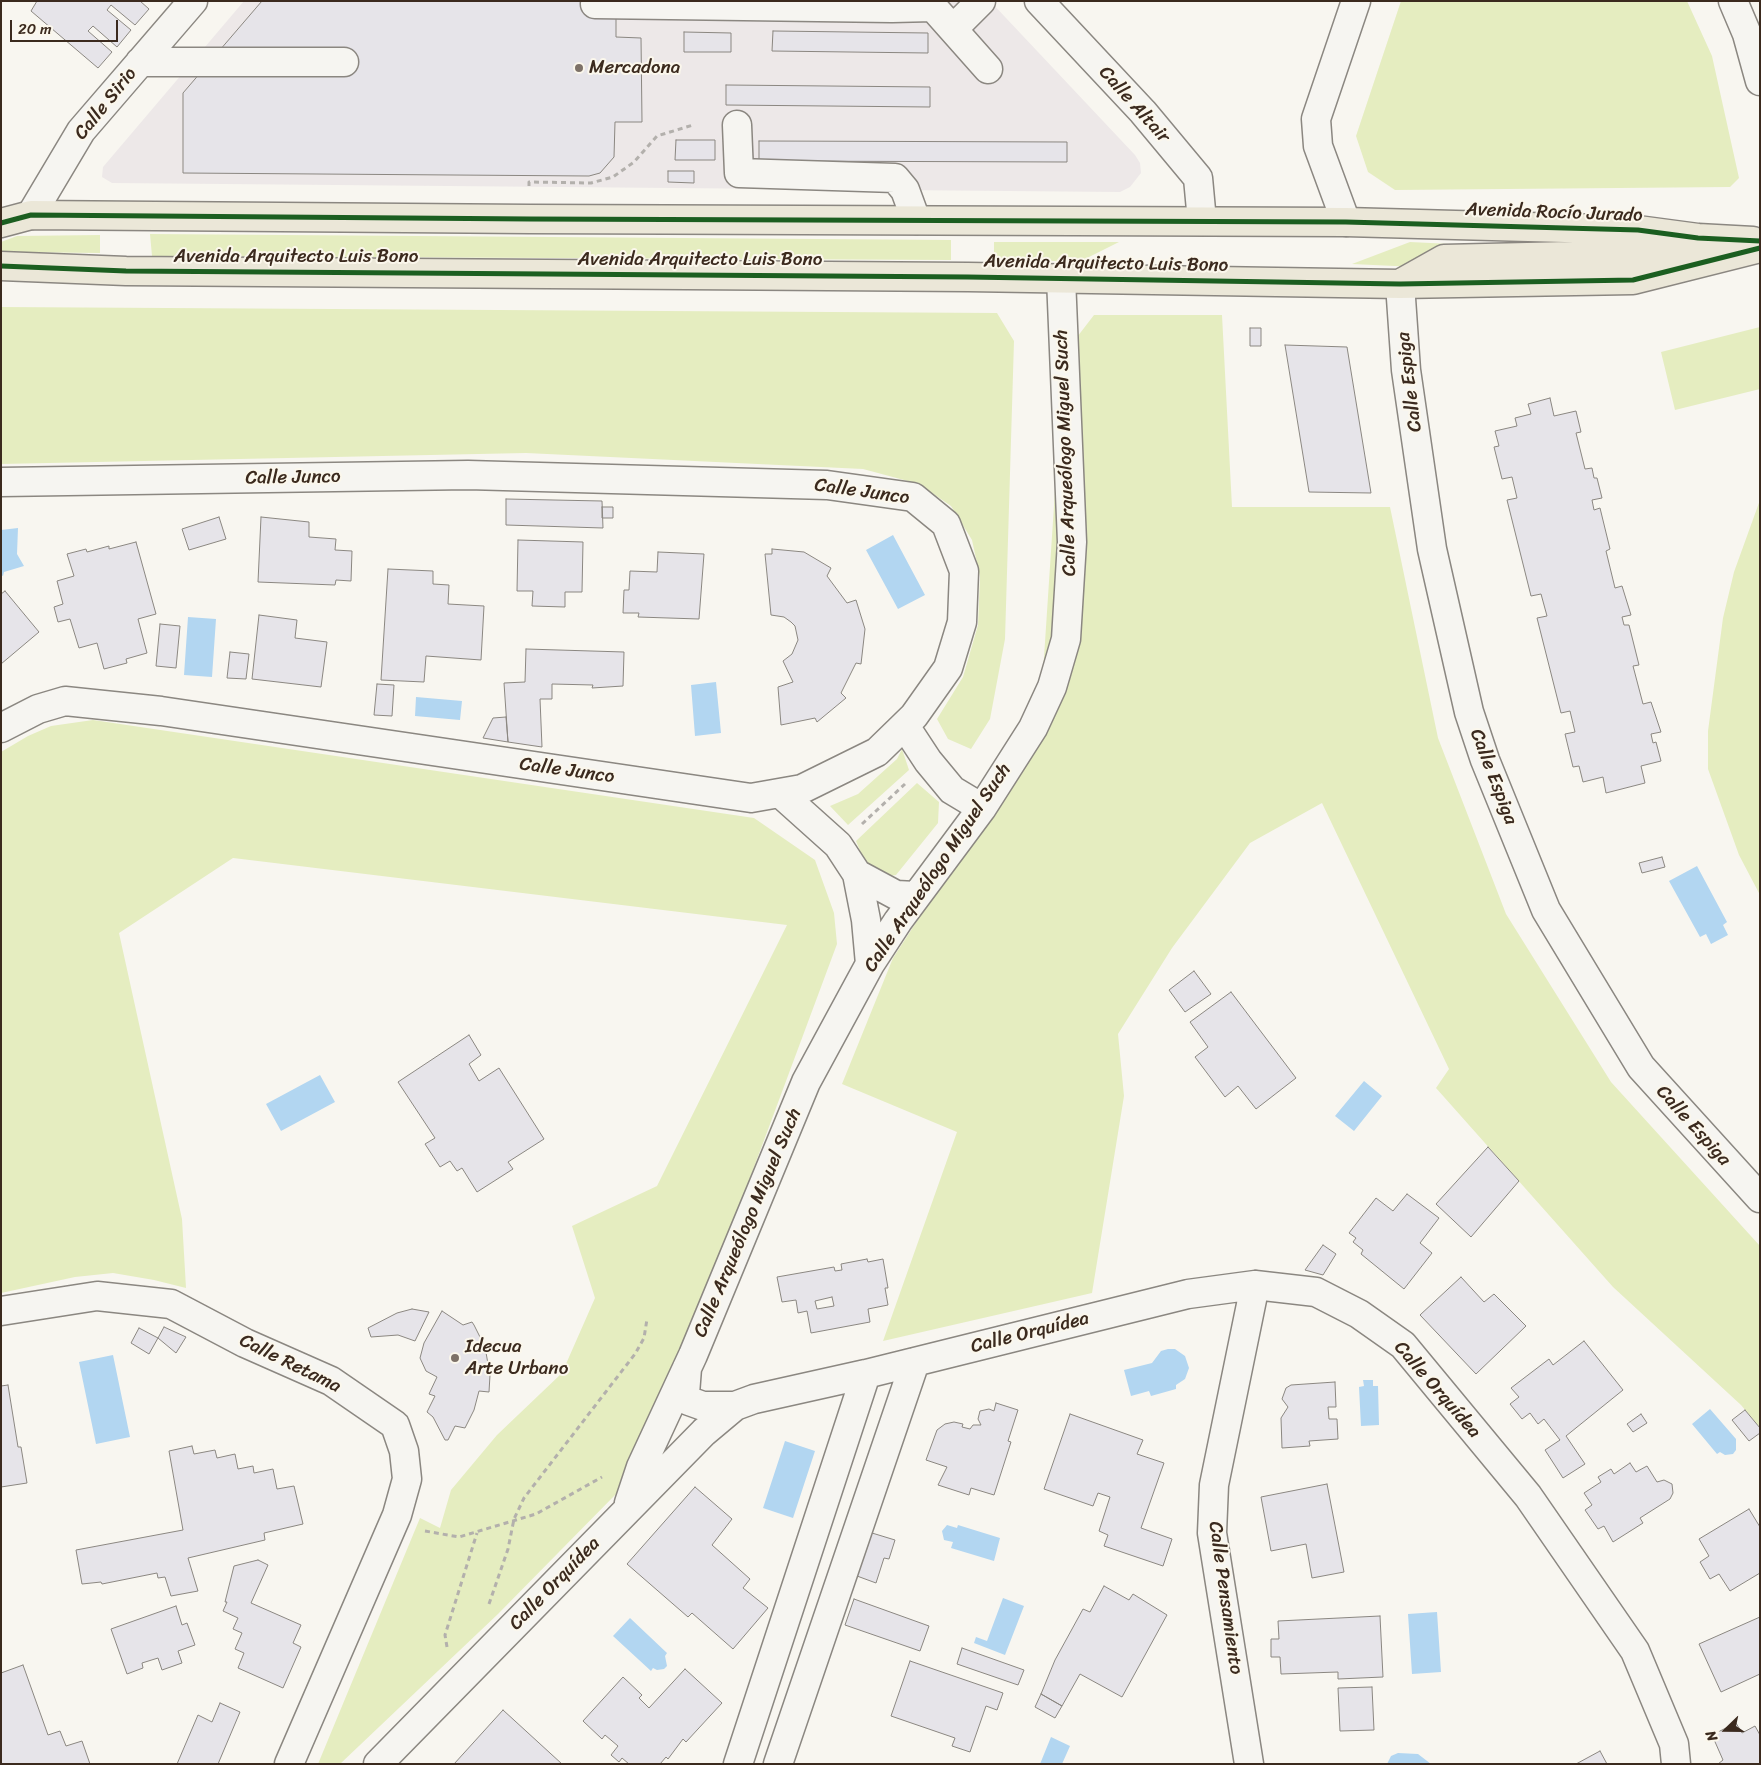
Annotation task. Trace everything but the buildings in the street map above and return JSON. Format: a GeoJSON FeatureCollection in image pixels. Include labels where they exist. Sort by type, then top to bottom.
{"type":"FeatureCollection","features":[{"type":"Feature","properties":{"kind":"main road","name":"Avenida Arquitecto Luis Bono"},"geometry":{"type":"LineString","coordinates":[[1,223],[31,215],[530,220],[1202,220],[1346,222]]}},
{"type":"Feature","properties":{"kind":"main road","name":"Avenida Rocío Jurado"},"geometry":{"type":"LineString","coordinates":[[1346,222],[1638,230],[1698,238],[1760,241]]}},
{"type":"Feature","properties":{"kind":"main road","name":"Avenida Rocío Jurado"},"geometry":{"type":"LineString","coordinates":[[1400,284],[1444,259],[1652,254],[1698,238]]}},
{"type":"Feature","properties":{"kind":"main road"},"geometry":{"type":"LineString","coordinates":[[1400,284],[1632,280],[1760,248]]}},
{"type":"Feature","properties":{"kind":"main road","name":"Avenida Arquitecto Luis Bono"},"geometry":{"type":"LineString","coordinates":[[1,266],[146,271],[1061,278],[1400,284]]}},
{"type":"Feature","properties":{"kind":"street","name":"Calle Sirio"},"geometry":{"type":"LineString","coordinates":[[31,215],[81,131],[193,1]]}},
{"type":"Feature","properties":{"kind":"street"},"geometry":{"type":"LineString","coordinates":[[952,29],[981,1]]}},
{"type":"Feature","properties":{"kind":"street","name":"Calle Altair"},"geometry":{"type":"LineString","coordinates":[[1039,1],[1143,112],[1198,178],[1202,220]]}},
{"type":"Feature","properties":{"kind":"street"},"geometry":{"type":"LineString","coordinates":[[1346,222],[1318,146],[1316,119],[1356,1]]}},
{"type":"Feature","properties":{"kind":"street"},"geometry":{"type":"LineString","coordinates":[[1733,1],[1747,34],[1760,81]]}},
{"type":"Feature","properties":{"kind":"street"},"geometry":{"type":"LineString","coordinates":[[596,4],[933,7],[988,69]]}},
{"type":"Feature","properties":{"kind":"street"},"geometry":{"type":"LineString","coordinates":[[140,62],[344,62]]}},
{"type":"Feature","properties":{"kind":"street"},"geometry":{"type":"LineString","coordinates":[[737,125],[739,173],[895,178],[905,190],[916,220]]}},
{"type":"Feature","properties":{"kind":"street","name":"Calle Arqueólogo Miguel Such"},"geometry":{"type":"LineString","coordinates":[[627,1509],[643,1463],[687,1368],[806,1082],[870,964],[916,896],[982,808],[1033,728],[1052,687],[1066,639],[1072,542],[1061,278]]}},
{"type":"Feature","properties":{"kind":"street","name":"Calle Espiga"},"geometry":{"type":"LineString","coordinates":[[1400,284],[1406,370],[1432,549],[1469,712],[1485,760],[1546,910],[1641,1068],[1760,1198]]}},
{"type":"Feature","properties":{"kind":"street","name":"Calle Junco"},"geometry":{"type":"LineString","coordinates":[[1,482],[468,475],[827,485],[913,497],[946,524],[964,571],[962,622],[948,668],[905,726],[877,752],[802,789],[751,798],[171,712],[65,701],[38,709],[1,728]]}},
{"type":"Feature","properties":{"kind":"street"},"geometry":{"type":"LineString","coordinates":[[905,726],[928,761],[952,790],[982,808]]}},
{"type":"Feature","properties":{"kind":"street"},"geometry":{"type":"LineString","coordinates":[[780,793],[838,845],[857,874],[866,920],[870,964]]}},
{"type":"Feature","properties":{"kind":"street"},"geometry":{"type":"LineString","coordinates":[[857,874],[896,894],[916,896]]}},
{"type":"Feature","properties":{"kind":"street","name":"Calle Orquídea"},"geometry":{"type":"LineString","coordinates":[[378,1764],[627,1509],[704,1432],[735,1406],[754,1399],[866,1374],[1188,1294],[1256,1285],[1316,1292],[1359,1314],[1403,1346],[1528,1496],[1635,1651],[1674,1744],[1676,1764]]}},
{"type":"Feature","properties":{"kind":"street","name":"Calle Pensamiento"},"geometry":{"type":"LineString","coordinates":[[1249,1764],[1212,1533],[1214,1485],[1256,1285]]}},
{"type":"Feature","properties":{"kind":"street","name":"Calle Retama"},"geometry":{"type":"LineString","coordinates":[[1,1311],[97,1296],[171,1304],[245,1343],[331,1381],[394,1425],[404,1451],[407,1479],[397,1515],[289,1764]]}},
{"type":"Feature","properties":{"kind":"street"},"geometry":{"type":"LineString","coordinates":[[778,1764],[915,1362]]}},
{"type":"Feature","properties":{"kind":"street","name":"Calle Orquídea"},"geometry":{"type":"LineString","coordinates":[[687,1368],[685,1394],[689,1401],[708,1406],[735,1406]]}},
{"type":"Feature","properties":{"kind":"street"},"geometry":{"type":"LineString","coordinates":[[738,1764],[866,1374]]}},
{"type":"Feature","properties":{"kind":"path"},"geometry":{"type":"LineString","coordinates":[[530,220],[529,182],[591,183],[613,178],[634,162],[657,136],[693,124]]}},
{"type":"Feature","properties":{"kind":"path"},"geometry":{"type":"LineString","coordinates":[[859,826],[906,782]]}},
{"type":"Feature","properties":{"kind":"path"},"geometry":{"type":"LineString","coordinates":[[488,1608],[508,1549],[514,1519],[524,1498],[635,1354],[644,1338],[647,1319]]}},
{"type":"Feature","properties":{"kind":"path"},"geometry":{"type":"LineString","coordinates":[[416,1528],[434,1534],[459,1537],[477,1533],[514,1519],[536,1514],[634,1458],[643,1463]]}},
{"type":"Feature","properties":{"kind":"path"},"geometry":{"type":"LineString","coordinates":[[449,1652],[445,1635],[477,1533]]}},
{"type":"Feature","properties":{"kind":"shaded area"},"geometry":{"type":"Polygon","coordinates":[[[244,1],[990,1],[1135,155],[1140,163],[1141,173],[1130,187],[1120,192],[112,183],[102,177],[103,167],[244,1]]]}},
{"type":"Feature","properties":{"kind":"green space"},"geometry":{"type":"Polygon","coordinates":[[[1401,1],[1687,1],[1712,56],[1739,178],[1730,187],[1395,190],[1368,172],[1356,136],[1401,1]]]}},
{"type":"Feature","properties":{"kind":"green space"},"geometry":{"type":"Polygon","coordinates":[[[150,234],[951,240],[951,260],[152,256],[150,234]]]}},
{"type":"Feature","properties":{"kind":"green space"},"geometry":{"type":"Polygon","coordinates":[[[100,235],[100,253],[1,252],[1,242],[17,236],[100,235]]]}},
{"type":"Feature","properties":{"kind":"green space"},"geometry":{"type":"Polygon","coordinates":[[[994,242],[1119,242],[1081,261],[994,261],[994,242]]]}},
{"type":"Feature","properties":{"kind":"green space"},"geometry":{"type":"Polygon","coordinates":[[[1410,242],[1451,244],[1416,267],[1352,264],[1410,242]]]}},
{"type":"Feature","properties":{"kind":"green space"},"geometry":{"type":"Polygon","coordinates":[[[1,307],[997,313],[1014,341],[1005,639],[990,719],[971,749],[948,739],[937,719],[963,677],[978,625],[980,577],[972,540],[951,506],[919,484],[863,469],[526,453],[1,464],[1,307]]]}},
{"type":"Feature","properties":{"kind":"green space"},"geometry":{"type":"Polygon","coordinates":[[[1094,315],[1222,315],[1232,507],[1390,507],[1438,738],[1506,914],[1611,1082],[1760,1246],[1760,1428],[1741,1405],[1613,1287],[1436,1088],[1449,1069],[1322,803],[1250,843],[1172,948],[1118,1034],[1124,1096],[1092,1293],[883,1341],[957,1132],[842,1084],[893,958],[1039,733],[1064,354],[1094,315]]]}},
{"type":"Feature","properties":{"kind":"green space"},"geometry":{"type":"Polygon","coordinates":[[[1760,327],[1760,389],[1675,410],[1661,352],[1760,327]]]}},
{"type":"Feature","properties":{"kind":"green space"},"geometry":{"type":"Polygon","coordinates":[[[1760,500],[1760,895],[1739,855],[1708,769],[1708,731],[1723,618],[1734,572],[1760,500]]]}},
{"type":"Feature","properties":{"kind":"green space"},"geometry":{"type":"Polygon","coordinates":[[[93,720],[754,818],[815,860],[834,913],[837,944],[699,1315],[618,1492],[498,1614],[340,1764],[318,1764],[420,1518],[440,1528],[451,1490],[497,1435],[562,1373],[595,1298],[572,1226],[657,1186],[787,925],[233,858],[119,933],[182,1219],[186,1288],[113,1273],[75,1277],[1,1293],[1,752],[28,736],[51,726],[93,720]]]}},
{"type":"Feature","properties":{"kind":"green space"},"geometry":{"type":"Polygon","coordinates":[[[902,749],[909,770],[848,825],[830,806],[858,794],[897,759],[902,749]]]}},
{"type":"Feature","properties":{"kind":"green space"},"geometry":{"type":"Polygon","coordinates":[[[917,783],[939,802],[938,823],[896,875],[877,878],[865,863],[856,841],[917,783]]]}},
{"type":"Feature","properties":{"kind":"water"},"geometry":{"type":"Polygon","coordinates":[[[18,528],[17,554],[24,566],[4,572],[3,576],[1,575],[1,530],[18,528]]]}},
{"type":"Feature","properties":{"kind":"water"},"geometry":{"type":"Polygon","coordinates":[[[893,535],[925,595],[898,609],[866,550],[893,535]]]}},
{"type":"Feature","properties":{"kind":"water"},"geometry":{"type":"Polygon","coordinates":[[[188,617],[216,619],[212,677],[184,675],[188,617]]]}},
{"type":"Feature","properties":{"kind":"water"},"geometry":{"type":"Polygon","coordinates":[[[716,682],[721,733],[695,736],[691,685],[716,682]]]}},
{"type":"Feature","properties":{"kind":"water"},"geometry":{"type":"Polygon","coordinates":[[[416,697],[462,701],[460,720],[415,716],[416,697]]]}},
{"type":"Feature","properties":{"kind":"water"},"geometry":{"type":"Polygon","coordinates":[[[1697,866],[1727,922],[1723,925],[1728,935],[1711,944],[1706,934],[1700,937],[1669,881],[1697,866]]]}},
{"type":"Feature","properties":{"kind":"water"},"geometry":{"type":"Polygon","coordinates":[[[320,1075],[335,1102],[281,1131],[266,1104],[320,1075]]]}},
{"type":"Feature","properties":{"kind":"water"},"geometry":{"type":"Polygon","coordinates":[[[1364,1081],[1382,1096],[1354,1131],[1335,1116],[1364,1081]]]}},
{"type":"Feature","properties":{"kind":"water"},"geometry":{"type":"Polygon","coordinates":[[[1175,1349],[1185,1356],[1189,1368],[1185,1379],[1176,1385],[1176,1389],[1151,1396],[1149,1391],[1131,1396],[1124,1370],[1152,1363],[1161,1351],[1175,1349]]]}},
{"type":"Feature","properties":{"kind":"water"},"geometry":{"type":"Polygon","coordinates":[[[113,1355],[130,1437],[96,1444],[79,1362],[113,1355]]]}},
{"type":"Feature","properties":{"kind":"water"},"geometry":{"type":"Polygon","coordinates":[[[1363,1380],[1373,1380],[1373,1386],[1378,1386],[1379,1425],[1361,1426],[1359,1387],[1364,1386],[1363,1380]]]}},
{"type":"Feature","properties":{"kind":"water"},"geometry":{"type":"Polygon","coordinates":[[[1710,1409],[1736,1439],[1736,1450],[1733,1454],[1725,1455],[1720,1452],[1717,1454],[1692,1424],[1710,1409]]]}},
{"type":"Feature","properties":{"kind":"water"},"geometry":{"type":"Polygon","coordinates":[[[785,1441],[815,1451],[793,1518],[763,1508],[785,1441]]]}},
{"type":"Feature","properties":{"kind":"water"},"geometry":{"type":"Polygon","coordinates":[[[947,1525],[957,1528],[958,1525],[1000,1538],[994,1561],[951,1548],[953,1542],[944,1540],[942,1531],[947,1525]]]}},
{"type":"Feature","properties":{"kind":"water"},"geometry":{"type":"Polygon","coordinates":[[[1003,1598],[1024,1606],[1005,1655],[974,1643],[976,1637],[987,1641],[1003,1598]]]}},
{"type":"Feature","properties":{"kind":"water"},"geometry":{"type":"Polygon","coordinates":[[[1437,1612],[1441,1672],[1412,1674],[1408,1614],[1437,1612]]]}},
{"type":"Feature","properties":{"kind":"water"},"geometry":{"type":"Polygon","coordinates":[[[630,1618],[667,1653],[665,1656],[667,1666],[664,1669],[657,1670],[653,1668],[651,1671],[613,1636],[630,1618]]]}},
{"type":"Feature","properties":{"kind":"water"},"geometry":{"type":"Polygon","coordinates":[[[1051,1737],[1070,1746],[1062,1764],[1040,1764],[1051,1737]]]}},
{"type":"Feature","properties":{"kind":"water"},"geometry":{"type":"Polygon","coordinates":[[[1398,1753],[1418,1754],[1431,1764],[1387,1764],[1391,1756],[1398,1753]]]}},
{"type":"Feature","properties":{"kind":"cycle path"},"geometry":{"type":"LineString","coordinates":[[1,223],[31,215],[1346,222],[1638,230],[1698,238],[1760,241]]}},
{"type":"Feature","properties":{"kind":"cycle path"},"geometry":{"type":"LineString","coordinates":[[1,266],[126,271],[968,277],[1400,284],[1633,280],[1760,248]]}},
{"type":"Feature","properties":{"kind":"place","name":"Mercadona"},"geometry":{"type":"Point","coordinates":[579,68]}},
{"type":"Feature","properties":{"kind":"place","name":"Idecua Arte Urbano"},"geometry":{"type":"Point","coordinates":[455,1358]}}]}
